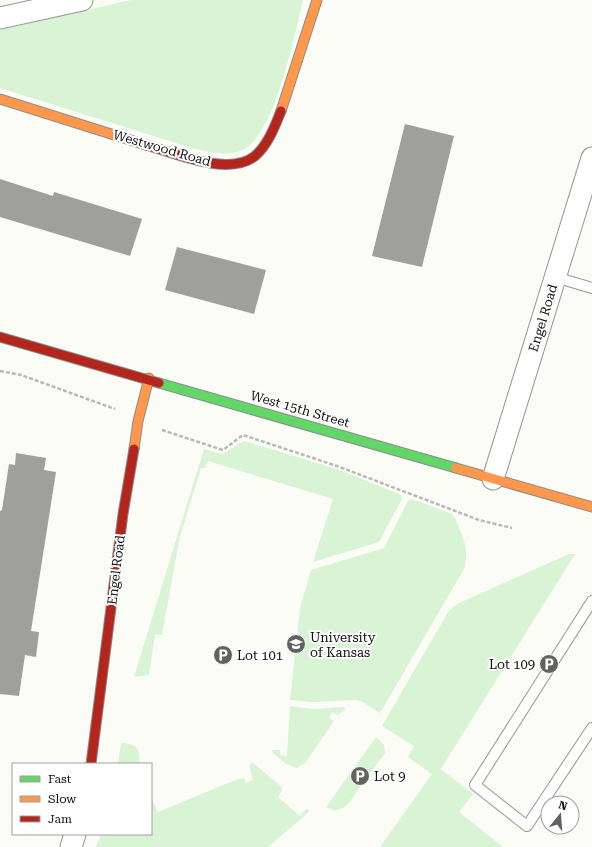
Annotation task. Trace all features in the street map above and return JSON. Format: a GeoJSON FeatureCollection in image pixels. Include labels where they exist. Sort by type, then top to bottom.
{"type":"FeatureCollection","features":[{"type":"Feature","properties":{"kind":"street"},"geometry":{"type":"LineString","coordinates":[[0,18],[82,0]]}},
{"type":"Feature","properties":{"kind":"street","name":"Westwood Road"},"geometry":{"type":"LineString","coordinates":[[0,99],[198,161],[220,164],[242,162],[256,156],[268,141],[279,118],[317,0]]}},
{"type":"Feature","properties":{"kind":"street","name":"Engel Road"},"geometry":{"type":"LineString","coordinates":[[493,479],[592,158]]}},
{"type":"Feature","properties":{"kind":"street","name":"West 15th Street"},"geometry":{"type":"LineString","coordinates":[[0,337],[149,378],[493,479],[524,486],[592,506]]}},
{"type":"Feature","properties":{"kind":"street","name":"Engel Road"},"geometry":{"type":"LineString","coordinates":[[92,763],[123,514],[138,421],[149,378]]}},
{"type":"Feature","properties":{"kind":"street"},"geometry":{"type":"LineString","coordinates":[[71,847],[75,835]]}},
{"type":"Feature","properties":{"kind":"lane"},"geometry":{"type":"LineString","coordinates":[[555,277],[592,288]]}},
{"type":"Feature","properties":{"kind":"lane"},"geometry":{"type":"LineString","coordinates":[[592,601],[475,785],[527,826],[592,728]]}},
{"type":"Feature","properties":{"kind":"path"},"geometry":{"type":"LineString","coordinates":[[0,371],[21,375],[107,405],[138,421],[182,438],[223,450],[243,435],[337,466],[479,520],[512,528]]}},
{"type":"Feature","properties":{"kind":"green space"},"geometry":{"type":"Polygon","coordinates":[[[131,0],[303,0],[289,58],[274,104],[265,125],[254,140],[243,150],[224,153],[192,148],[0,88],[0,30],[131,0]]]}},
{"type":"Feature","properties":{"kind":"green space"},"geometry":{"type":"Polygon","coordinates":[[[244,441],[337,469],[401,495],[402,499],[379,542],[313,562],[333,499],[208,461],[205,468],[201,468],[180,536],[162,635],[155,634],[149,675],[134,677],[204,449],[222,454],[244,441]]]}},
{"type":"Feature","properties":{"kind":"green space"},"geometry":{"type":"Polygon","coordinates":[[[412,499],[452,514],[463,537],[466,549],[466,562],[464,569],[380,713],[361,701],[356,700],[313,702],[290,700],[300,608],[311,570],[384,548],[408,501],[412,499]]]}},
{"type":"Feature","properties":{"kind":"green space"},"geometry":{"type":"Polygon","coordinates":[[[569,554],[575,554],[441,769],[473,794],[459,812],[503,847],[380,847],[432,774],[408,757],[414,746],[382,726],[448,612],[457,604],[569,554]]]}},
{"type":"Feature","properties":{"kind":"green space"},"geometry":{"type":"Polygon","coordinates":[[[290,706],[313,709],[344,707],[345,710],[338,715],[332,712],[329,718],[334,721],[305,763],[297,768],[286,764],[272,752],[273,750],[280,750],[280,755],[287,756],[290,706]]]}},
{"type":"Feature","properties":{"kind":"green space"},"geometry":{"type":"Polygon","coordinates":[[[376,737],[384,745],[385,753],[348,804],[337,810],[332,810],[326,807],[376,737]]]}},
{"type":"Feature","properties":{"kind":"green space"},"geometry":{"type":"Polygon","coordinates":[[[121,743],[131,744],[137,748],[139,763],[118,763],[121,743]]]}},
{"type":"Feature","properties":{"kind":"green space"},"geometry":{"type":"Polygon","coordinates":[[[253,763],[282,787],[282,791],[278,797],[300,816],[306,809],[310,811],[268,847],[96,847],[101,835],[152,835],[152,799],[158,812],[233,781],[244,778],[246,783],[253,780],[249,765],[253,763]]]}},
{"type":"Feature","properties":{"kind":"building"},"geometry":{"type":"Polygon","coordinates":[[[405,124],[454,136],[422,267],[372,256],[405,124]]]}},
{"type":"Feature","properties":{"kind":"building"},"geometry":{"type":"Polygon","coordinates":[[[0,179],[53,196],[54,192],[142,219],[130,256],[0,217],[0,179]]]}},
{"type":"Feature","properties":{"kind":"building"},"geometry":{"type":"Polygon","coordinates":[[[177,247],[266,270],[254,314],[165,290],[177,247]]]}},
{"type":"Feature","properties":{"kind":"building"},"geometry":{"type":"Polygon","coordinates":[[[16,453],[46,458],[44,470],[56,472],[31,631],[39,632],[36,657],[25,655],[19,696],[0,694],[0,511],[2,510],[9,464],[15,465],[16,453]]]}},
{"type":"Feature","properties":{"kind":"traffic: fast"},"geometry":{"type":"LineString","coordinates":[[159,383],[456,468]]}},
{"type":"Feature","properties":{"kind":"traffic: slow"},"geometry":{"type":"LineString","coordinates":[[281,111],[317,0]]}},
{"type":"Feature","properties":{"kind":"traffic: slow"},"geometry":{"type":"LineString","coordinates":[[0,99],[146,145]]}},
{"type":"Feature","properties":{"kind":"traffic: slow"},"geometry":{"type":"LineString","coordinates":[[134,449],[138,421],[149,378]]}},
{"type":"Feature","properties":{"kind":"traffic: slow"},"geometry":{"type":"LineString","coordinates":[[456,468],[592,507]]}},
{"type":"Feature","properties":{"kind":"traffic: jam"},"geometry":{"type":"LineString","coordinates":[[146,145],[186,158],[216,164],[244,162],[260,152],[271,135],[281,111]]}},
{"type":"Feature","properties":{"kind":"traffic: jam"},"geometry":{"type":"LineString","coordinates":[[0,337],[159,383]]}},
{"type":"Feature","properties":{"kind":"traffic: jam"},"geometry":{"type":"LineString","coordinates":[[91,763],[123,514],[134,449]]}},
{"type":"Feature","properties":{"kind":"place","name":"University of Kansas"},"geometry":{"type":"Point","coordinates":[296,644]}},
{"type":"Feature","properties":{"kind":"place","name":"Lot 101"},"geometry":{"type":"Point","coordinates":[223,655]}},
{"type":"Feature","properties":{"kind":"place","name":"Lot 109"},"geometry":{"type":"Point","coordinates":[549,664]}},
{"type":"Feature","properties":{"kind":"place","name":"Lot 9"},"geometry":{"type":"Point","coordinates":[360,776]}}]}
